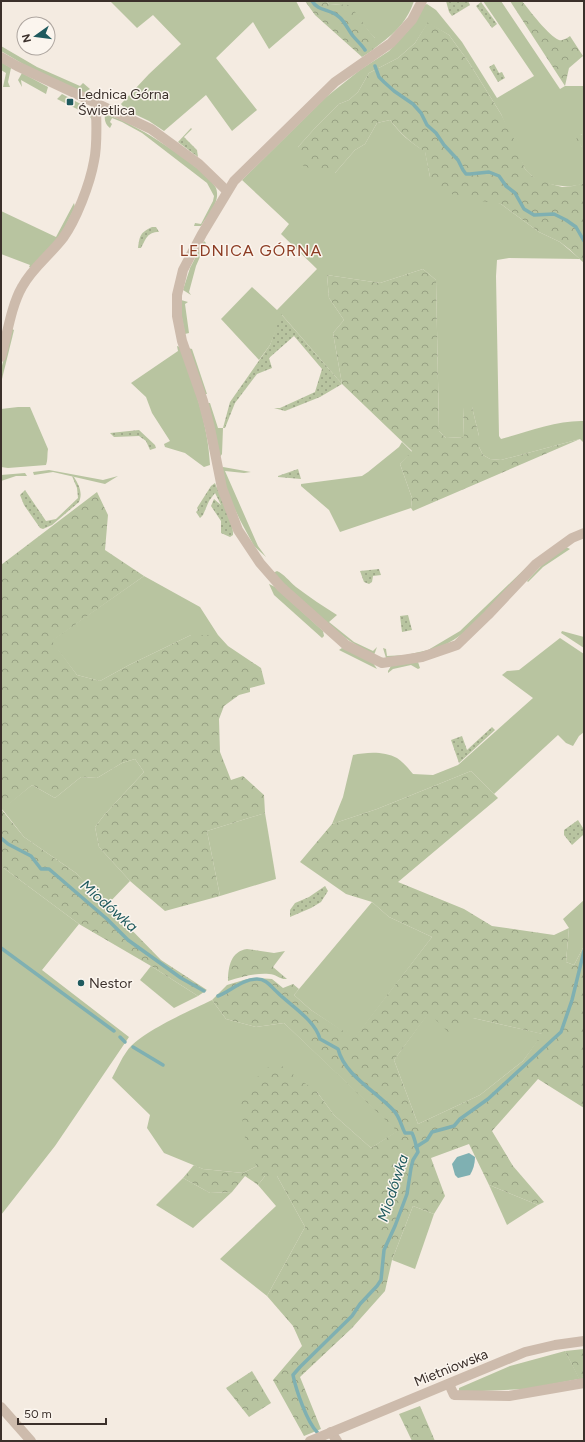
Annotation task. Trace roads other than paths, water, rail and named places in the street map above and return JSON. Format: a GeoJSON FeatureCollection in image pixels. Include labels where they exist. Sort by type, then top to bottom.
{"type":"FeatureCollection","features":[{"type":"Feature","properties":{"kind":"street"},"geometry":{"type":"LineString","coordinates":[[422,1],[412,20],[391,43],[335,82],[234,181],[202,234],[183,270],[177,295],[177,316],[189,361],[203,401],[210,428],[219,478],[238,530],[260,563],[281,587],[346,645],[382,664],[422,657],[457,644],[488,615],[536,564],[572,538],[584,533]]}},
{"type":"Feature","properties":{"kind":"street"},"geometry":{"type":"LineString","coordinates":[[1,57],[151,129],[199,164],[227,191]]}},
{"type":"Feature","properties":{"kind":"street"},"geometry":{"type":"LineString","coordinates":[[1,357],[16,300],[21,288],[32,272],[64,235],[71,224],[87,187],[94,161],[96,138],[96,103]]}},
{"type":"Feature","properties":{"kind":"street","name":"Mietniowska"},"geometry":{"type":"LineString","coordinates":[[310,1441],[526,1352],[555,1345],[584,1341]]}},
{"type":"Feature","properties":{"kind":"street"},"geometry":{"type":"LineString","coordinates":[[449,1384],[454,1395],[509,1396],[584,1383]]}},
{"type":"Feature","properties":{"kind":"street"},"geometry":{"type":"LineString","coordinates":[[1,1407],[31,1441]]}},
{"type":"Feature","properties":{"kind":"street"},"geometry":{"type":"LineString","coordinates":[[331,1432],[337,1441]]}},
{"type":"Feature","properties":{"kind":"water"},"geometry":{"type":"Polygon","coordinates":[[[469,1153],[475,1157],[472,1171],[470,1175],[458,1178],[455,1175],[452,1164],[457,1157],[469,1153]]]}},
{"type":"Feature","properties":{"kind":"waterway"},"geometry":{"type":"LineString","coordinates":[[312,1],[317,7],[335,14],[340,18],[365,50]]}},
{"type":"Feature","properties":{"kind":"waterway"},"geometry":{"type":"LineString","coordinates":[[375,66],[379,77],[394,91],[413,104],[421,113],[427,125],[436,133],[444,145],[458,160],[466,174],[489,172],[499,176],[506,186],[515,193],[524,209],[534,215],[554,214],[566,220],[576,227],[584,241]]}},
{"type":"Feature","properties":{"kind":"waterway","name":"Miodówka"},"geometry":{"type":"LineString","coordinates":[[1,838],[8,844],[31,856],[41,869],[49,869],[107,919],[128,940],[181,978],[204,991]]}},
{"type":"Feature","properties":{"kind":"waterway"},"geometry":{"type":"LineString","coordinates":[[1,948],[114,1031]]}},
{"type":"Feature","properties":{"kind":"waterway"},"geometry":{"type":"LineString","coordinates":[[416,1147],[427,1140],[432,1132],[454,1126],[460,1119],[488,1099],[561,1032],[572,1000],[584,951]]}},
{"type":"Feature","properties":{"kind":"waterway","name":"Miodówka"},"geometry":{"type":"LineString","coordinates":[[218,996],[246,981],[257,979],[264,980],[308,1019],[320,1039],[338,1049],[342,1059],[354,1075],[394,1111],[398,1116],[405,1133],[412,1133],[418,1152],[413,1160],[407,1194],[384,1250],[381,1280],[360,1304],[352,1316],[293,1375],[299,1397],[306,1414],[317,1432]]}},
{"type":"Feature","properties":{"kind":"waterway"},"geometry":{"type":"LineString","coordinates":[[120,1037],[125,1042]]}},
{"type":"Feature","properties":{"kind":"waterway"},"geometry":{"type":"LineString","coordinates":[[133,1047],[163,1065]]}},
{"type":"Feature","properties":{"kind":"place","name":"Lednica Górna Świetlica"},"geometry":{"type":"Point","coordinates":[70,102]}},
{"type":"Feature","properties":{"kind":"place","name":"Nestor"},"geometry":{"type":"Point","coordinates":[81,983]}},
{"type":"Feature","properties":{"kind":"district","name":"LEDNICA GÓRNA"},"geometry":{"type":"Point","coordinates":[251,250]}}]}
